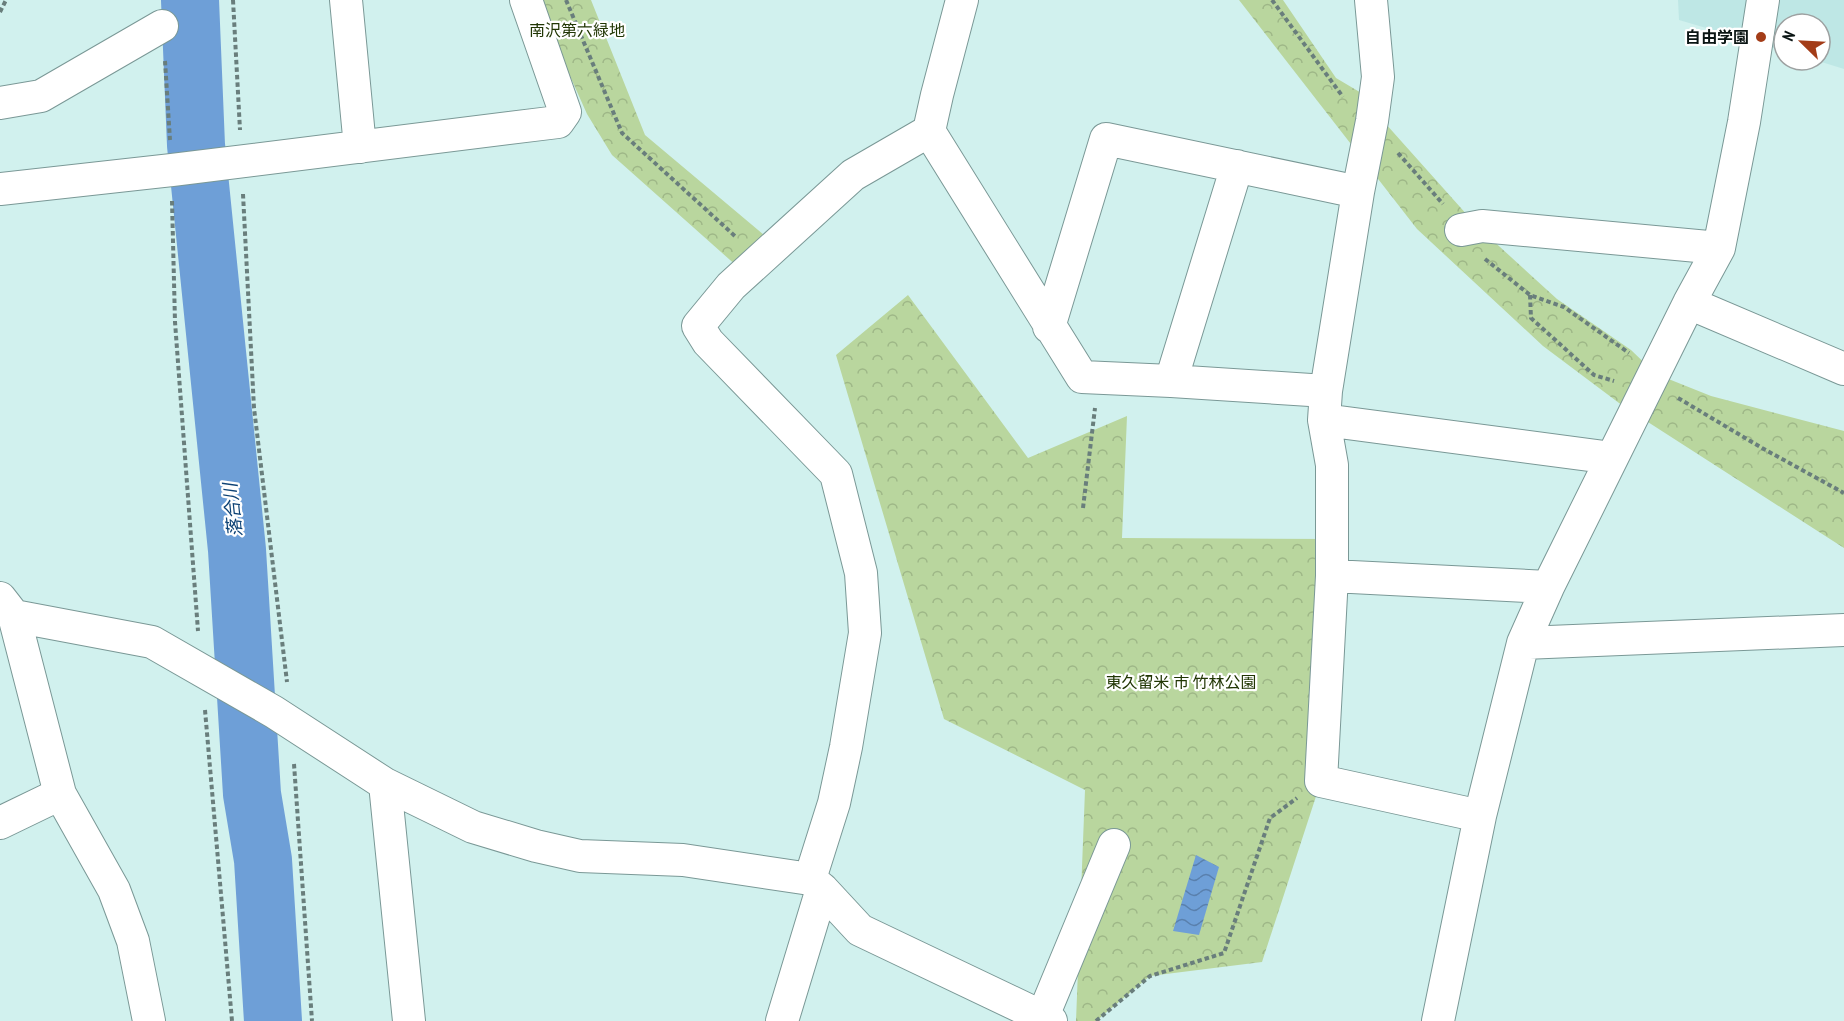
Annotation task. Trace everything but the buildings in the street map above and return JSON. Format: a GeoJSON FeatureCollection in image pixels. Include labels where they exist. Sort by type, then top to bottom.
{"type":"FeatureCollection","features":[{"type":"Feature","properties":{"kind":"street"},"geometry":{"type":"LineString","coordinates":[[346,0],[360,147]]}},
{"type":"Feature","properties":{"kind":"street"},"geometry":{"type":"LineString","coordinates":[[0,189],[558,122],[565,112],[526,0]]}},
{"type":"Feature","properties":{"kind":"street"},"geometry":{"type":"LineString","coordinates":[[962,0],[936,95],[929,131],[1082,377],[1170,381],[1325,406],[1612,458]]}},
{"type":"Feature","properties":{"kind":"street"},"geometry":{"type":"LineString","coordinates":[[1371,0],[1378,77],[1325,406],[1332,465],[1332,576],[1321,781],[1480,816]]}},
{"type":"Feature","properties":{"kind":"street"},"geometry":{"type":"LineString","coordinates":[[1438,1021],[1480,816],[1523,643],[1612,458],[1719,248],[1744,122],[1763,0]]}},
{"type":"Feature","properties":{"kind":"street"},"geometry":{"type":"LineString","coordinates":[[0,103],[40,96],[162,26]]}},
{"type":"Feature","properties":{"kind":"street"},"geometry":{"type":"LineString","coordinates":[[782,1021],[816,884],[846,747],[865,633],[861,573],[836,474],[708,342],[698,326],[731,286],[854,175],[929,131]]}},
{"type":"Feature","properties":{"kind":"street"},"geometry":{"type":"LineString","coordinates":[[1049,327],[1106,139],[1358,192]]}},
{"type":"Feature","properties":{"kind":"street"},"geometry":{"type":"LineString","coordinates":[[1170,381],[1237,166]]}},
{"type":"Feature","properties":{"kind":"street"},"geometry":{"type":"LineString","coordinates":[[1461,230],[1482,226],[1719,248]]}},
{"type":"Feature","properties":{"kind":"street"},"geometry":{"type":"LineString","coordinates":[[1689,303],[1844,369]]}},
{"type":"Feature","properties":{"kind":"street"},"geometry":{"type":"LineString","coordinates":[[1332,576],[1548,587]]}},
{"type":"Feature","properties":{"kind":"street"},"geometry":{"type":"LineString","coordinates":[[149,1021],[133,941],[114,890],[60,794],[7,607],[152,642],[283,717],[385,784],[473,827],[579,856],[683,860],[816,884],[860,930],[1047,1019],[1114,845]]}},
{"type":"Feature","properties":{"kind":"street"},"geometry":{"type":"LineString","coordinates":[[1523,643],[1844,630]]}},
{"type":"Feature","properties":{"kind":"street"},"geometry":{"type":"LineString","coordinates":[[385,784],[409,1021]]}},
{"type":"Feature","properties":{"kind":"street"},"geometry":{"type":"LineString","coordinates":[[0,823],[60,794]]}},
{"type":"Feature","properties":{"kind":"path"},"geometry":{"type":"LineString","coordinates":[[0,12],[6,0]]}},
{"type":"Feature","properties":{"kind":"path"},"geometry":{"type":"LineString","coordinates":[[233,0],[239,162],[254,408],[312,1021]]}},
{"type":"Feature","properties":{"kind":"path"},"geometry":{"type":"LineString","coordinates":[[566,0],[622,133],[760,259]]}},
{"type":"Feature","properties":{"kind":"path"},"geometry":{"type":"LineString","coordinates":[[1272,0],[1345,100]]}},
{"type":"Feature","properties":{"kind":"path"},"geometry":{"type":"LineString","coordinates":[[162,26],[175,169],[175,322],[209,673],[232,1021]]}},
{"type":"Feature","properties":{"kind":"path"},"geometry":{"type":"LineString","coordinates":[[1530,295],[1531,318],[1594,375],[1620,382]]}},
{"type":"Feature","properties":{"kind":"path"},"geometry":{"type":"LineString","coordinates":[[1083,508],[1098,378]]}},
{"type":"Feature","properties":{"kind":"path"},"geometry":{"type":"LineString","coordinates":[[1672,394],[1762,448],[1844,493]]}},
{"type":"Feature","properties":{"kind":"path"},"geometry":{"type":"LineString","coordinates":[[1096,1021],[1150,976],[1224,953],[1270,818],[1321,781]]}},
{"type":"Feature","properties":{"kind":"shaded area","name":"自由学園"},"geometry":{"type":"Polygon","coordinates":[[[1678,0],[1844,0],[1844,69],[1832,65],[1832,12],[1772,12],[1772,47],[1679,20],[1678,0]]]}},
{"type":"Feature","properties":{"kind":"green space","name":"南沢第六緑地"},"geometry":{"type":"Polygon","coordinates":[[[536,0],[591,0],[645,135],[770,240],[739,268],[612,155],[587,114],[536,0]]]}},
{"type":"Feature","properties":{"kind":"green space"},"geometry":{"type":"Polygon","coordinates":[[[1239,0],[1283,0],[1336,78],[1363,94],[1385,123],[1477,226],[1557,299],[1631,350],[1656,374],[1711,396],[1844,431],[1844,548],[1623,406],[1543,346],[1417,229],[1239,0]]]}},
{"type":"Feature","properties":{"kind":"green space","name":"東久留米 市 竹林公園"},"geometry":{"type":"Polygon","coordinates":[[[908,295],[1028,458],[1127,416],[1122,538],[1332,539],[1321,781],[1262,962],[1150,976],[1096,1021],[1076,1021],[1085,790],[944,719],[836,355],[908,295]]]}},
{"type":"Feature","properties":{"kind":"water"},"geometry":{"type":"Polygon","coordinates":[[[1196,855],[1219,867],[1199,935],[1173,931],[1196,855]]]}},
{"type":"Feature","properties":{"kind":"waterway","name":"落合川"},"geometry":{"type":"LineString","coordinates":[[190,0],[196,145],[237,550],[252,794],[263,860],[273,1021]]}},
{"type":"Feature","properties":{"kind":"place","name":"自由学園"},"geometry":{"type":"Point","coordinates":[1761,37]}}]}
